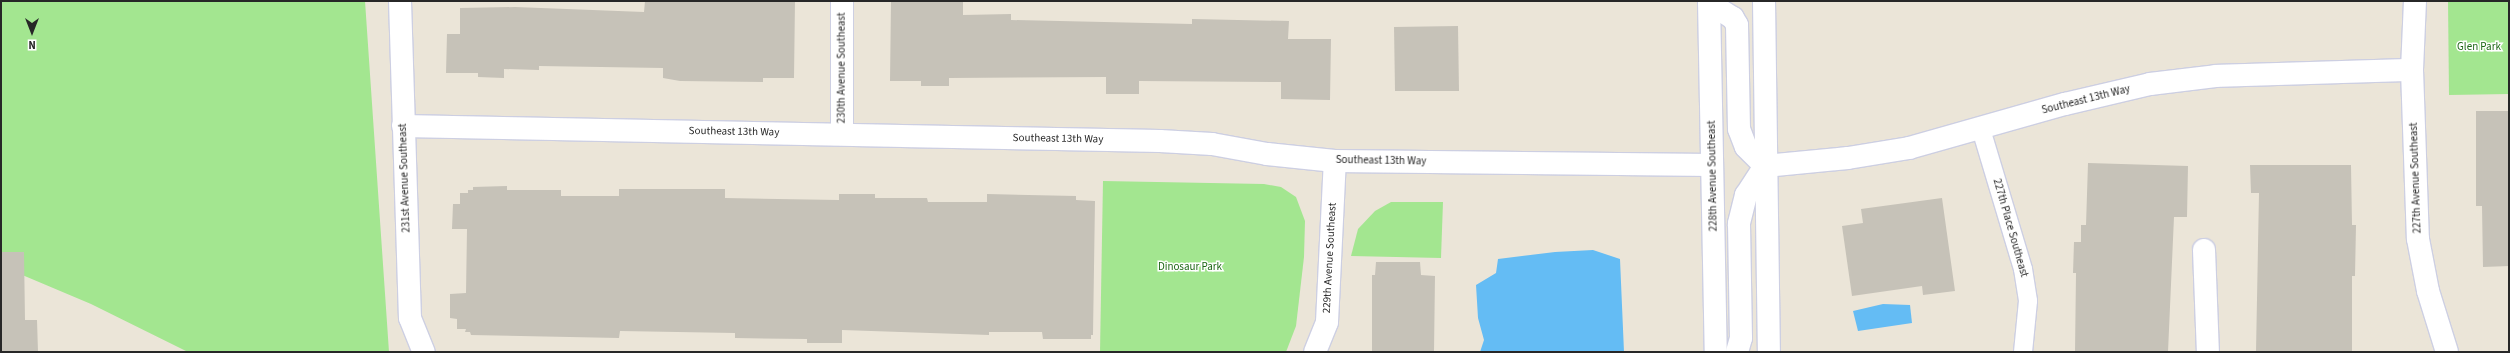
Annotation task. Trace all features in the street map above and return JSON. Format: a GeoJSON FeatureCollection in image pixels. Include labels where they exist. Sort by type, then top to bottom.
{"type":"FeatureCollection","features":[{"type":"Feature","properties":{"kind":"street","name":"231st Avenue Southeast"},"geometry":{"type":"LineString","coordinates":[[400,1],[410,318],[424,352]]}},
{"type":"Feature","properties":{"kind":"street","name":"230th Avenue Southeast"},"geometry":{"type":"LineString","coordinates":[[842,1],[842,134]]}},
{"type":"Feature","properties":{"kind":"street"},"geometry":{"type":"LineString","coordinates":[[1764,1],[1765,166],[1769,352]]}},
{"type":"Feature","properties":{"kind":"street","name":"227th Avenue Southeast"},"geometry":{"type":"LineString","coordinates":[[2415,1],[2412,70],[2418,239],[2428,291],[2447,352]]}},
{"type":"Feature","properties":{"kind":"street"},"geometry":{"type":"LineString","coordinates":[[1709,2],[1733,18],[1737,25],[1739,129],[1746,148],[1765,166]]}},
{"type":"Feature","properties":{"kind":"street","name":"228th Avenue Southeast"},"geometry":{"type":"LineString","coordinates":[[1709,2],[1716,352]]}},
{"type":"Feature","properties":{"kind":"street","name":"Southeast 13th Way"},"geometry":{"type":"LineString","coordinates":[[1765,166],[1848,158],[1909,148],[1981,129],[2065,104],[2150,84],[2216,76],[2412,70]]}},
{"type":"Feature","properties":{"kind":"street","name":"Southeast 13th Way"},"geometry":{"type":"LineString","coordinates":[[403,126],[1160,141],[1212,144],[1267,154],[1335,161],[1712,165]]}},
{"type":"Feature","properties":{"kind":"street","name":"229th Avenue Southeast"},"geometry":{"type":"LineString","coordinates":[[1315,352],[1327,322],[1335,161]]}},
{"type":"Feature","properties":{"kind":"street"},"geometry":{"type":"LineString","coordinates":[[1737,352],[1741,338],[1739,224],[1746,195],[1765,166]]}},
{"type":"Feature","properties":{"kind":"street"},"geometry":{"type":"LineString","coordinates":[[2204,250],[2208,352]]}},
{"type":"Feature","properties":{"kind":"lane","name":"227th Place Southeast"},"geometry":{"type":"LineString","coordinates":[[1981,129],[2023,269],[2028,301],[2023,352]]}},
{"type":"Feature","properties":{"kind":"green space"},"geometry":{"type":"Polygon","coordinates":[[[1,1],[365,1],[389,352],[188,352],[91,304],[1,266],[1,1]]]}},
{"type":"Feature","properties":{"kind":"green space","name":"Glen Park"},"geometry":{"type":"Polygon","coordinates":[[[2448,1],[2509,1],[2509,94],[2449,95],[2448,1]]]}},
{"type":"Feature","properties":{"kind":"green space","name":"Dinosaur Park"},"geometry":{"type":"Polygon","coordinates":[[[1103,181],[1264,184],[1281,187],[1296,197],[1305,221],[1304,257],[1296,326],[1286,352],[1100,352],[1103,181]]]}},
{"type":"Feature","properties":{"kind":"green space"},"geometry":{"type":"Polygon","coordinates":[[[1391,202],[1443,202],[1441,258],[1351,256],[1358,229],[1375,211],[1391,202]]]}},
{"type":"Feature","properties":{"kind":"water"},"geometry":{"type":"Polygon","coordinates":[[[1593,250],[1620,259],[1624,352],[1480,352],[1484,340],[1478,318],[1476,285],[1496,273],[1498,259],[1555,252],[1593,250]]]}},
{"type":"Feature","properties":{"kind":"water"},"geometry":{"type":"Polygon","coordinates":[[[1883,304],[1910,305],[1912,323],[1858,331],[1853,311],[1883,304]]]}},
{"type":"Feature","properties":{"kind":"building"},"geometry":{"type":"Polygon","coordinates":[[[645,1],[795,1],[794,78],[763,78],[763,82],[680,81],[663,78],[663,68],[539,66],[539,70],[504,69],[504,78],[478,77],[478,73],[446,73],[447,34],[460,34],[460,8],[515,7],[644,12],[645,1]]]}},
{"type":"Feature","properties":{"kind":"building"},"geometry":{"type":"Polygon","coordinates":[[[891,1],[963,1],[963,15],[1011,14],[1011,20],[1192,24],[1192,19],[1289,21],[1288,39],[1331,39],[1330,100],[1281,99],[1281,82],[1139,81],[1139,94],[1106,94],[1106,77],[949,78],[949,86],[921,86],[921,81],[890,81],[891,1]]]}},
{"type":"Feature","properties":{"kind":"building"},"geometry":{"type":"Polygon","coordinates":[[[1458,26],[1459,91],[1395,91],[1394,27],[1458,26]]]}},
{"type":"Feature","properties":{"kind":"building"},"geometry":{"type":"Polygon","coordinates":[[[2476,111],[2509,111],[2509,266],[2483,267],[2482,206],[2476,206],[2476,111]]]}},
{"type":"Feature","properties":{"kind":"building"},"geometry":{"type":"Polygon","coordinates":[[[2088,163],[2188,166],[2187,217],[2174,217],[2168,352],[2075,352],[2076,273],[2073,273],[2074,242],[2081,242],[2081,225],[2086,225],[2088,163]]]}},
{"type":"Feature","properties":{"kind":"building"},"geometry":{"type":"Polygon","coordinates":[[[2250,165],[2351,165],[2352,225],[2356,225],[2355,276],[2352,276],[2352,352],[2256,352],[2259,193],[2251,193],[2250,165]]]}},
{"type":"Feature","properties":{"kind":"building"},"geometry":{"type":"Polygon","coordinates":[[[507,186],[507,190],[561,190],[561,196],[619,196],[619,189],[725,189],[725,198],[839,200],[839,194],[875,194],[875,198],[927,198],[928,202],[987,202],[987,194],[1076,196],[1076,200],[1095,201],[1093,335],[1091,335],[1091,339],[1043,339],[1042,332],[989,332],[989,335],[842,330],[842,343],[807,343],[807,339],[735,338],[735,333],[620,331],[619,338],[471,335],[470,332],[465,332],[466,329],[457,329],[457,319],[450,318],[450,294],[466,293],[467,229],[452,229],[453,204],[460,204],[460,193],[468,193],[468,190],[473,190],[473,187],[507,186]]]}},
{"type":"Feature","properties":{"kind":"building"},"geometry":{"type":"Polygon","coordinates":[[[1942,198],[1955,291],[1923,295],[1922,286],[1852,296],[1842,226],[1863,223],[1861,209],[1942,198]]]}},
{"type":"Feature","properties":{"kind":"building"},"geometry":{"type":"Polygon","coordinates":[[[1,252],[24,252],[25,320],[37,320],[38,352],[1,352],[1,252]]]}},
{"type":"Feature","properties":{"kind":"building"},"geometry":{"type":"Polygon","coordinates":[[[1376,262],[1420,262],[1421,275],[1435,276],[1434,352],[1372,352],[1372,275],[1375,275],[1376,262]]]}}]}
